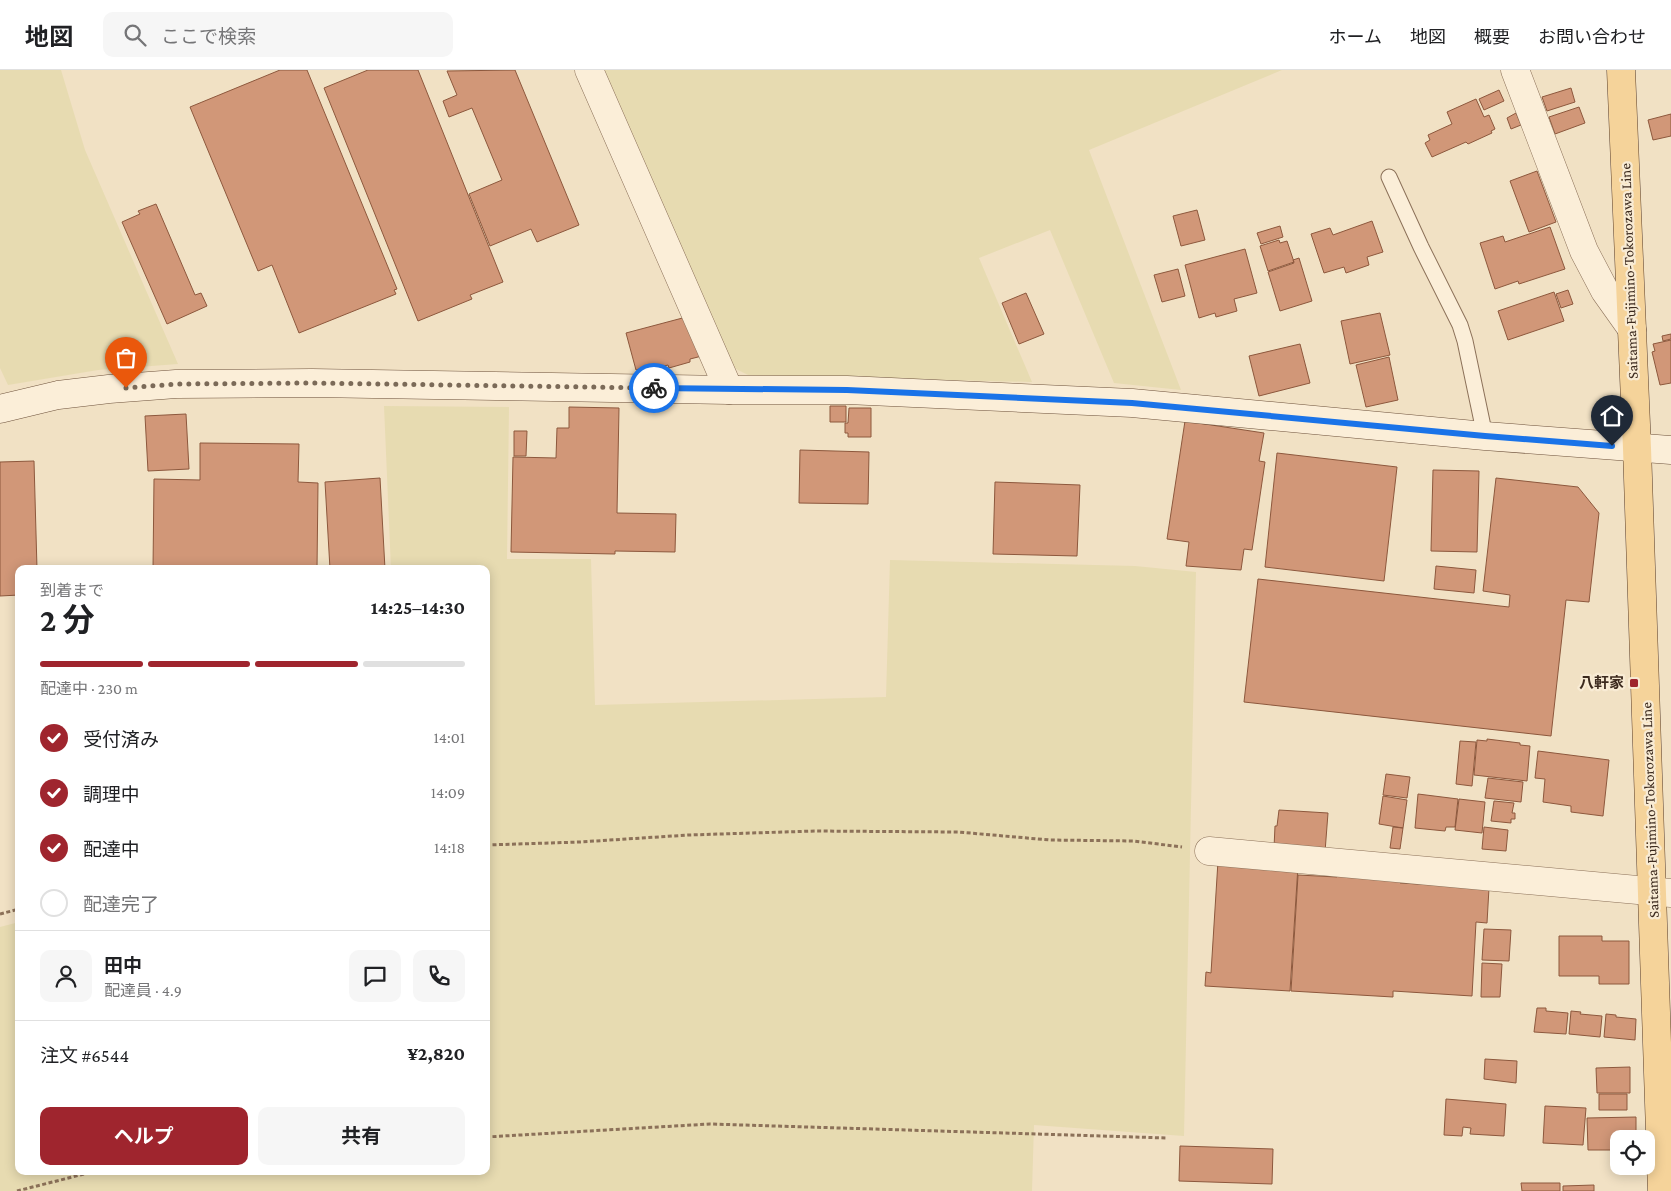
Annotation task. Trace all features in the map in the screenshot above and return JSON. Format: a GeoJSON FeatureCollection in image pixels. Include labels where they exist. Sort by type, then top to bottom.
{"type":"FeatureCollection","features":[{"type":"Feature","properties":{"kind":"main road","name":"Saitama-Fujimino-Tokorozawa Line"},"geometry":{"type":"LineString","coordinates":[[1621,70],[1637,448],[1662,893],[1662,1191]]}},
{"type":"Feature","properties":{"kind":"street"},"geometry":{"type":"LineString","coordinates":[[590,70],[729,390]]}},
{"type":"Feature","properties":{"kind":"street"},"geometry":{"type":"LineString","coordinates":[[1515,70],[1584,251],[1605,291],[1632,329]]}},
{"type":"Feature","properties":{"kind":"street"},"geometry":{"type":"LineString","coordinates":[[0,408],[58,396],[109,389],[176,384],[312,383],[729,390],[847,390],[1132,403],[1485,436],[1671,450]]}},
{"type":"Feature","properties":{"kind":"street"},"geometry":{"type":"LineString","coordinates":[[1209,851],[1662,893]]}},
{"type":"Feature","properties":{"kind":"lane"},"geometry":{"type":"LineString","coordinates":[[1389,177],[1460,325],[1485,436]]}},
{"type":"Feature","properties":{"kind":"path"},"geometry":{"type":"LineString","coordinates":[[490,845],[805,831],[949,832],[1050,840],[1134,841],[1209,851]]}},
{"type":"Feature","properties":{"kind":"path"},"geometry":{"type":"LineString","coordinates":[[0,914],[15,910]]}},
{"type":"Feature","properties":{"kind":"path"},"geometry":{"type":"LineString","coordinates":[[490,1137],[710,1124],[1167,1138]]}},
{"type":"Feature","properties":{"kind":"path"},"geometry":{"type":"LineString","coordinates":[[18,1191],[80,1175]]}},
{"type":"Feature","properties":{"kind":"shaded area"},"geometry":{"type":"Polygon","coordinates":[[[0,70],[61,70],[85,150],[178,364],[98,370],[8,385],[0,368],[0,70]]]}},
{"type":"Feature","properties":{"kind":"shaded area"},"geometry":{"type":"Polygon","coordinates":[[[602,70],[1282,70],[1089,150],[1181,390],[1114,383],[1050,230],[979,258],[1032,382],[748,375],[734,368],[602,70]]]}},
{"type":"Feature","properties":{"kind":"shaded area"},"geometry":{"type":"Polygon","coordinates":[[[384,406],[509,407],[507,559],[591,559],[595,705],[886,697],[890,560],[1135,566],[1196,572],[1184,1136],[1034,1125],[1032,1191],[0,1191],[0,927],[15,923],[15,1175],[490,1175],[490,565],[391,565],[384,406]]]}},
{"type":"Feature","properties":{"kind":"building"},"geometry":{"type":"Polygon","coordinates":[[[280,70],[307,70],[397,289],[394,290],[396,294],[299,333],[272,265],[258,271],[190,107],[280,70]]]}},
{"type":"Feature","properties":{"kind":"building"},"geometry":{"type":"Polygon","coordinates":[[[368,70],[418,70],[503,282],[470,295],[472,299],[418,321],[324,88],[368,70]]]}},
{"type":"Feature","properties":{"kind":"building"},"geometry":{"type":"Polygon","coordinates":[[[515,70],[579,225],[537,242],[531,229],[490,246],[469,194],[502,180],[472,108],[449,117],[443,101],[457,95],[447,71],[515,70]]]}},
{"type":"Feature","properties":{"kind":"building"},"geometry":{"type":"Polygon","coordinates":[[[1571,88],[1575,102],[1547,111],[1542,97],[1571,88]]]}},
{"type":"Feature","properties":{"kind":"building"},"geometry":{"type":"Polygon","coordinates":[[[1499,90],[1504,101],[1484,110],[1479,99],[1499,90]]]}},
{"type":"Feature","properties":{"kind":"building"},"geometry":{"type":"Polygon","coordinates":[[[1476,99],[1484,117],[1489,115],[1495,129],[1491,131],[1492,133],[1432,157],[1425,143],[1430,140],[1428,135],[1452,124],[1447,112],[1476,99]]]}},
{"type":"Feature","properties":{"kind":"building"},"geometry":{"type":"Polygon","coordinates":[[[1579,107],[1585,123],[1555,134],[1549,117],[1579,107]]]}},
{"type":"Feature","properties":{"kind":"building"},"geometry":{"type":"Polygon","coordinates":[[[1516,113],[1521,125],[1511,129],[1507,118],[1516,113]]]}},
{"type":"Feature","properties":{"kind":"building"},"geometry":{"type":"Polygon","coordinates":[[[1671,114],[1671,136],[1653,140],[1648,120],[1671,114]]]}},
{"type":"Feature","properties":{"kind":"building"},"geometry":{"type":"Polygon","coordinates":[[[1537,171],[1556,222],[1529,232],[1510,181],[1537,171]]]}},
{"type":"Feature","properties":{"kind":"building"},"geometry":{"type":"Polygon","coordinates":[[[156,204],[195,295],[201,293],[207,306],[167,324],[122,222],[140,214],[138,211],[156,204]]]}},
{"type":"Feature","properties":{"kind":"building"},"geometry":{"type":"Polygon","coordinates":[[[1197,210],[1205,240],[1181,246],[1173,216],[1197,210]]]}},
{"type":"Feature","properties":{"kind":"building"},"geometry":{"type":"Polygon","coordinates":[[[1372,221],[1383,252],[1367,257],[1369,265],[1346,273],[1344,267],[1324,273],[1311,234],[1330,228],[1333,235],[1372,221]]]}},
{"type":"Feature","properties":{"kind":"building"},"geometry":{"type":"Polygon","coordinates":[[[1280,226],[1283,237],[1261,244],[1257,233],[1280,226]]]}},
{"type":"Feature","properties":{"kind":"building"},"geometry":{"type":"Polygon","coordinates":[[[1550,227],[1565,269],[1519,284],[1518,281],[1495,289],[1480,243],[1503,236],[1505,242],[1550,227]]]}},
{"type":"Feature","properties":{"kind":"building"},"geometry":{"type":"Polygon","coordinates":[[[1279,240],[1280,243],[1287,241],[1294,262],[1268,271],[1260,246],[1279,240]]]}},
{"type":"Feature","properties":{"kind":"building"},"geometry":{"type":"Polygon","coordinates":[[[1245,249],[1257,293],[1234,299],[1237,311],[1216,317],[1215,313],[1199,318],[1185,265],[1245,249]]]}},
{"type":"Feature","properties":{"kind":"building"},"geometry":{"type":"Polygon","coordinates":[[[1299,258],[1312,301],[1280,311],[1268,272],[1294,263],[1293,260],[1299,258]]]}},
{"type":"Feature","properties":{"kind":"building"},"geometry":{"type":"Polygon","coordinates":[[[1178,269],[1185,296],[1162,302],[1154,275],[1178,269]]]}},
{"type":"Feature","properties":{"kind":"building"},"geometry":{"type":"Polygon","coordinates":[[[1568,290],[1573,304],[1561,308],[1556,294],[1568,290]]]}},
{"type":"Feature","properties":{"kind":"building"},"geometry":{"type":"Polygon","coordinates":[[[1554,292],[1564,321],[1508,340],[1498,311],[1554,292]]]}},
{"type":"Feature","properties":{"kind":"building"},"geometry":{"type":"Polygon","coordinates":[[[1026,293],[1044,334],[1019,344],[1002,303],[1026,293]]]}},
{"type":"Feature","properties":{"kind":"building"},"geometry":{"type":"Polygon","coordinates":[[[1380,313],[1390,355],[1350,364],[1341,321],[1380,313]]]}},
{"type":"Feature","properties":{"kind":"building"},"geometry":{"type":"Polygon","coordinates":[[[690,316],[702,356],[690,359],[690,362],[669,368],[668,365],[653,369],[652,365],[636,370],[626,333],[690,316]]]}},
{"type":"Feature","properties":{"kind":"building"},"geometry":{"type":"Polygon","coordinates":[[[1671,334],[1671,339],[1663,341],[1662,336],[1671,334]]]}},
{"type":"Feature","properties":{"kind":"building"},"geometry":{"type":"Polygon","coordinates":[[[1671,340],[1671,383],[1660,385],[1652,352],[1655,351],[1653,344],[1671,340]]]}},
{"type":"Feature","properties":{"kind":"building"},"geometry":{"type":"Polygon","coordinates":[[[1300,344],[1310,383],[1259,396],[1249,356],[1300,344]]]}},
{"type":"Feature","properties":{"kind":"building"},"geometry":{"type":"Polygon","coordinates":[[[1389,357],[1398,400],[1366,407],[1356,365],[1389,357]]]}},
{"type":"Feature","properties":{"kind":"building"},"geometry":{"type":"Polygon","coordinates":[[[830,406],[846,406],[846,422],[830,422],[830,406]]]}},
{"type":"Feature","properties":{"kind":"building"},"geometry":{"type":"Polygon","coordinates":[[[569,407],[619,408],[617,513],[676,514],[675,552],[615,551],[615,554],[511,552],[513,457],[556,458],[557,428],[569,428],[569,407]]]}},
{"type":"Feature","properties":{"kind":"building"},"geometry":{"type":"Polygon","coordinates":[[[849,408],[871,408],[871,437],[848,437],[848,433],[845,433],[845,423],[848,423],[849,408]]]}},
{"type":"Feature","properties":{"kind":"building"},"geometry":{"type":"Polygon","coordinates":[[[186,414],[189,469],[148,471],[145,416],[186,414]]]}},
{"type":"Feature","properties":{"kind":"building"},"geometry":{"type":"Polygon","coordinates":[[[1185,421],[1264,433],[1259,461],[1265,462],[1252,550],[1244,549],[1241,570],[1186,566],[1189,542],[1167,539],[1185,421]]]}},
{"type":"Feature","properties":{"kind":"building"},"geometry":{"type":"Polygon","coordinates":[[[514,431],[527,431],[526,456],[514,456],[514,431]]]}},
{"type":"Feature","properties":{"kind":"building"},"geometry":{"type":"Polygon","coordinates":[[[200,443],[299,444],[298,482],[318,483],[317,565],[153,565],[154,479],[200,480],[200,443]]]}},
{"type":"Feature","properties":{"kind":"building"},"geometry":{"type":"Polygon","coordinates":[[[800,450],[869,452],[868,504],[799,503],[800,450]]]}},
{"type":"Feature","properties":{"kind":"building"},"geometry":{"type":"Polygon","coordinates":[[[1277,453],[1397,467],[1384,581],[1265,567],[1277,453]]]}},
{"type":"Feature","properties":{"kind":"building"},"geometry":{"type":"Polygon","coordinates":[[[34,461],[37,565],[15,565],[15,595],[0,596],[0,462],[34,461]]]}},
{"type":"Feature","properties":{"kind":"building"},"geometry":{"type":"Polygon","coordinates":[[[1433,470],[1479,471],[1477,552],[1431,551],[1433,470]]]}},
{"type":"Feature","properties":{"kind":"building"},"geometry":{"type":"Polygon","coordinates":[[[380,478],[385,565],[330,565],[325,482],[380,478]]]}},
{"type":"Feature","properties":{"kind":"building"},"geometry":{"type":"Polygon","coordinates":[[[1496,478],[1578,487],[1599,513],[1589,602],[1566,600],[1551,736],[1244,702],[1258,579],[1509,607],[1510,595],[1483,591],[1496,478]]]}},
{"type":"Feature","properties":{"kind":"building"},"geometry":{"type":"Polygon","coordinates":[[[995,482],[1080,485],[1077,556],[993,554],[995,482]]]}},
{"type":"Feature","properties":{"kind":"building"},"geometry":{"type":"Polygon","coordinates":[[[1436,566],[1476,570],[1474,593],[1434,589],[1436,566]]]}},
{"type":"Feature","properties":{"kind":"building"},"geometry":{"type":"Polygon","coordinates":[[[1487,739],[1530,746],[1527,781],[1474,775],[1477,740],[1487,741],[1487,739]]]}},
{"type":"Feature","properties":{"kind":"building"},"geometry":{"type":"Polygon","coordinates":[[[1460,741],[1476,742],[1472,786],[1456,784],[1460,741]]]}},
{"type":"Feature","properties":{"kind":"building"},"geometry":{"type":"Polygon","coordinates":[[[1538,751],[1609,760],[1603,816],[1571,812],[1571,806],[1543,802],[1545,779],[1535,778],[1538,751]]]}},
{"type":"Feature","properties":{"kind":"building"},"geometry":{"type":"Polygon","coordinates":[[[1386,774],[1410,777],[1407,798],[1383,795],[1386,774]]]}},
{"type":"Feature","properties":{"kind":"building"},"geometry":{"type":"Polygon","coordinates":[[[1488,778],[1523,782],[1521,802],[1485,798],[1488,778]]]}},
{"type":"Feature","properties":{"kind":"building"},"geometry":{"type":"Polygon","coordinates":[[[1418,794],[1458,799],[1455,827],[1446,827],[1445,831],[1415,828],[1418,794]]]}},
{"type":"Feature","properties":{"kind":"building"},"geometry":{"type":"Polygon","coordinates":[[[1383,796],[1407,800],[1403,828],[1379,824],[1383,796]]]}},
{"type":"Feature","properties":{"kind":"building"},"geometry":{"type":"Polygon","coordinates":[[[1459,799],[1485,802],[1482,833],[1455,830],[1459,799]]]}},
{"type":"Feature","properties":{"kind":"building"},"geometry":{"type":"Polygon","coordinates":[[[1494,801],[1514,803],[1512,813],[1515,813],[1515,819],[1511,819],[1511,823],[1491,821],[1494,801]]]}},
{"type":"Feature","properties":{"kind":"building"},"geometry":{"type":"Polygon","coordinates":[[[1279,810],[1328,813],[1325,852],[1274,848],[1275,826],[1277,826],[1279,810]]]}},
{"type":"Feature","properties":{"kind":"building"},"geometry":{"type":"Polygon","coordinates":[[[1393,827],[1403,828],[1400,849],[1390,848],[1393,827]]]}},
{"type":"Feature","properties":{"kind":"building"},"geometry":{"type":"Polygon","coordinates":[[[1484,827],[1508,830],[1506,851],[1482,849],[1484,827]]]}},
{"type":"Feature","properties":{"kind":"building"},"geometry":{"type":"Polygon","coordinates":[[[1218,861],[1298,866],[1290,991],[1205,986],[1206,972],[1211,973],[1218,861]]]}},
{"type":"Feature","properties":{"kind":"building"},"geometry":{"type":"Polygon","coordinates":[[[1298,875],[1337,877],[1337,875],[1400,879],[1400,883],[1489,888],[1487,923],[1476,922],[1472,996],[1393,991],[1393,997],[1291,991],[1298,875]]]}},
{"type":"Feature","properties":{"kind":"building"},"geometry":{"type":"Polygon","coordinates":[[[1484,929],[1511,930],[1509,961],[1482,960],[1484,929]]]}},
{"type":"Feature","properties":{"kind":"building"},"geometry":{"type":"Polygon","coordinates":[[[1559,936],[1602,936],[1602,941],[1629,941],[1629,984],[1599,984],[1599,976],[1559,976],[1559,936]]]}},
{"type":"Feature","properties":{"kind":"building"},"geometry":{"type":"Polygon","coordinates":[[[1482,963],[1502,964],[1500,997],[1481,997],[1482,963]]]}},
{"type":"Feature","properties":{"kind":"building"},"geometry":{"type":"Polygon","coordinates":[[[1537,1008],[1546,1008],[1546,1011],[1568,1013],[1566,1034],[1534,1032],[1537,1008]]]}},
{"type":"Feature","properties":{"kind":"building"},"geometry":{"type":"Polygon","coordinates":[[[1571,1011],[1581,1012],[1580,1014],[1602,1016],[1600,1037],[1569,1034],[1571,1011]]]}},
{"type":"Feature","properties":{"kind":"building"},"geometry":{"type":"Polygon","coordinates":[[[1606,1014],[1636,1019],[1635,1040],[1604,1037],[1606,1014]]]}},
{"type":"Feature","properties":{"kind":"building"},"geometry":{"type":"Polygon","coordinates":[[[1485,1059],[1517,1061],[1516,1083],[1484,1079],[1485,1059]]]}},
{"type":"Feature","properties":{"kind":"building"},"geometry":{"type":"Polygon","coordinates":[[[1630,1067],[1630,1093],[1597,1093],[1596,1068],[1630,1067]]]}},
{"type":"Feature","properties":{"kind":"building"},"geometry":{"type":"Polygon","coordinates":[[[1599,1094],[1627,1094],[1627,1110],[1599,1110],[1599,1094]]]}},
{"type":"Feature","properties":{"kind":"building"},"geometry":{"type":"Polygon","coordinates":[[[1446,1099],[1506,1104],[1504,1136],[1470,1134],[1471,1128],[1463,1127],[1462,1136],[1444,1135],[1446,1099]]]}},
{"type":"Feature","properties":{"kind":"building"},"geometry":{"type":"Polygon","coordinates":[[[1545,1106],[1586,1108],[1583,1145],[1543,1143],[1545,1106]]]}},
{"type":"Feature","properties":{"kind":"building"},"geometry":{"type":"Polygon","coordinates":[[[1636,1117],[1636,1130],[1610,1130],[1610,1150],[1588,1150],[1587,1118],[1636,1117]]]}},
{"type":"Feature","properties":{"kind":"building"},"geometry":{"type":"Polygon","coordinates":[[[1180,1146],[1273,1149],[1272,1184],[1179,1181],[1180,1146]]]}},
{"type":"Feature","properties":{"kind":"building"},"geometry":{"type":"Polygon","coordinates":[[[1521,1183],[1560,1183],[1560,1191],[1522,1191],[1521,1183]]]}},
{"type":"Feature","properties":{"kind":"building"},"geometry":{"type":"Polygon","coordinates":[[[1594,1185],[1594,1191],[1563,1191],[1563,1186],[1594,1185]]]}},
{"type":"Feature","properties":{"kind":"way so far"},"geometry":{"type":"LineString","coordinates":[[126,388],[176,384],[312,383],[654,388]]}},
{"type":"Feature","properties":{"kind":"place","name":"八軒家"},"geometry":{"type":"Point","coordinates":[1634,683]}},
{"type":"Feature","properties":{"kind":"route"},"geometry":{"type":"LineString","coordinates":[[654,388],[847,390],[1132,403],[1612,446]]}}]}
